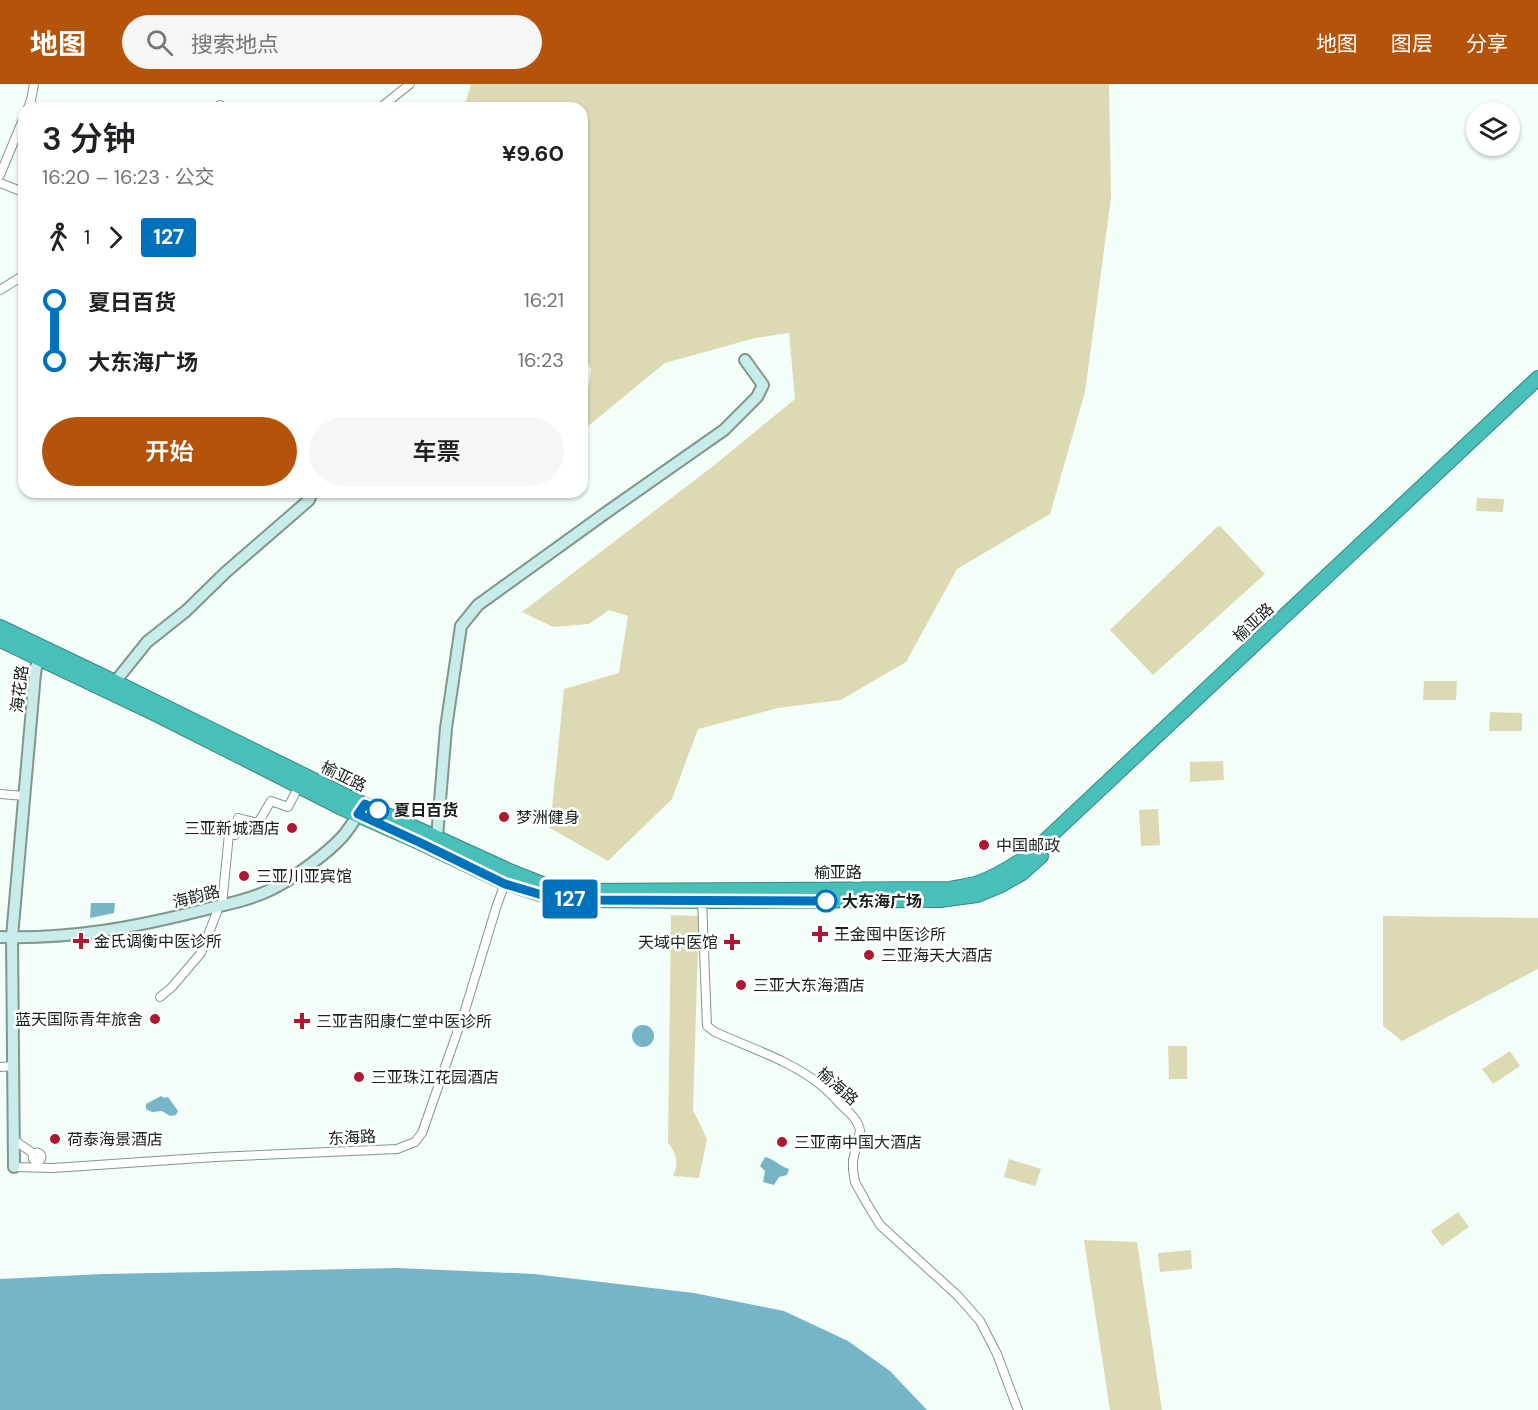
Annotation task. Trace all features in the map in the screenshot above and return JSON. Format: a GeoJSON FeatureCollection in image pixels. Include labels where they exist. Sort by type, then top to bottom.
{"type":"FeatureCollection","features":[{"type":"Feature","properties":{"kind":"highway","name":"榆亚路"},"geometry":{"type":"LineString","coordinates":[[0,640],[115,682],[362,809],[421,843],[505,884],[549,897],[585,900],[950,889],[976,884],[1014,867],[1032,853],[1538,378]]}},
{"type":"Feature","properties":{"kind":"highway","name":"榆亚路"},"geometry":{"type":"LineString","coordinates":[[0,627],[42,654],[344,809],[362,809],[437,837],[545,885],[580,891],[702,895],[940,900],[977,895],[1022,873],[1538,389]]}},
{"type":"Feature","properties":{"kind":"street"},"geometry":{"type":"LineString","coordinates":[[30,102],[34,84]]}},
{"type":"Feature","properties":{"kind":"street"},"geometry":{"type":"LineString","coordinates":[[388,102],[410,84]]}},
{"type":"Feature","properties":{"kind":"street"},"geometry":{"type":"LineString","coordinates":[[0,175],[18,132]]}},
{"type":"Feature","properties":{"kind":"street"},"geometry":{"type":"LineString","coordinates":[[0,183],[18,190]]}},
{"type":"Feature","properties":{"kind":"street"},"geometry":{"type":"LineString","coordinates":[[0,290],[18,279]]}},
{"type":"Feature","properties":{"kind":"street"},"geometry":{"type":"LineString","coordinates":[[437,837],[446,728],[461,626],[478,605],[724,430],[757,397],[763,385],[745,360]]}},
{"type":"Feature","properties":{"kind":"street"},"geometry":{"type":"LineString","coordinates":[[115,682],[147,642],[186,611],[226,572],[310,498]]}},
{"type":"Feature","properties":{"kind":"street","name":"海花路"},"geometry":{"type":"LineString","coordinates":[[14,1167],[12,937],[33,685],[42,654]]}},
{"type":"Feature","properties":{"kind":"street"},"geometry":{"type":"LineString","coordinates":[[160,997],[172,987],[201,953],[220,906],[229,834],[235,835],[238,818],[258,823],[271,801],[288,807],[298,786]]}},
{"type":"Feature","properties":{"kind":"street"},"geometry":{"type":"LineString","coordinates":[[0,794],[24,796]]}},
{"type":"Feature","properties":{"kind":"street","name":"海韵路"},"geometry":{"type":"LineString","coordinates":[[0,937],[105,932],[220,906],[269,891],[322,855],[342,836],[362,809]]}},
{"type":"Feature","properties":{"kind":"street","name":"东海路"},"geometry":{"type":"LineString","coordinates":[[14,1167],[53,1168],[215,1157],[397,1149],[415,1142],[422,1133],[466,1007],[505,884]]}},
{"type":"Feature","properties":{"kind":"street","name":"榆海路"},"geometry":{"type":"LineString","coordinates":[[702,895],[707,1026],[715,1032],[797,1070],[821,1085],[848,1110],[860,1128],[853,1170],[855,1182],[866,1202],[880,1225],[958,1296],[980,1321],[997,1354],[1018,1410]]}},
{"type":"Feature","properties":{"kind":"street"},"geometry":{"type":"LineString","coordinates":[[0,1067],[13,1066]]}},
{"type":"Feature","properties":{"kind":"street"},"geometry":{"type":"LineString","coordinates":[[14,1140],[34,1154],[40,1154],[42,1159],[53,1168]]}},
{"type":"Feature","properties":{"kind":"shaded area"},"geometry":{"type":"Polygon","coordinates":[[[471,84],[1109,84],[1111,198],[1085,392],[1050,514],[957,569],[906,662],[841,700],[778,708],[698,729],[672,799],[608,861],[550,828],[564,689],[619,673],[628,616],[609,610],[589,624],[553,627],[522,612],[712,467],[795,399],[789,333],[755,338],[665,363],[588,426],[588,390],[591,369],[588,363],[588,102],[466,102],[471,84]]]}},
{"type":"Feature","properties":{"kind":"shaded area"},"geometry":{"type":"Polygon","coordinates":[[[1477,498],[1504,499],[1503,512],[1476,511],[1477,498]]]}},
{"type":"Feature","properties":{"kind":"shaded area"},"geometry":{"type":"Polygon","coordinates":[[[1220,526],[1265,574],[1153,675],[1110,630],[1220,526]]]}},
{"type":"Feature","properties":{"kind":"shaded area"},"geometry":{"type":"Polygon","coordinates":[[[1424,681],[1457,681],[1456,700],[1423,700],[1424,681]]]}},
{"type":"Feature","properties":{"kind":"shaded area"},"geometry":{"type":"Polygon","coordinates":[[[1490,712],[1522,713],[1522,731],[1489,731],[1490,712]]]}},
{"type":"Feature","properties":{"kind":"shaded area"},"geometry":{"type":"Polygon","coordinates":[[[1223,761],[1224,780],[1190,782],[1190,762],[1223,761]]]}},
{"type":"Feature","properties":{"kind":"shaded area"},"geometry":{"type":"Polygon","coordinates":[[[1158,809],[1160,845],[1141,846],[1139,810],[1158,809]]]}},
{"type":"Feature","properties":{"kind":"shaded area"},"geometry":{"type":"Polygon","coordinates":[[[671,915],[699,916],[693,1110],[707,1139],[699,1178],[673,1176],[676,1159],[668,1143],[671,915]]]}},
{"type":"Feature","properties":{"kind":"shaded area"},"geometry":{"type":"Polygon","coordinates":[[[1383,916],[1538,918],[1538,969],[1402,1041],[1383,1026],[1383,916]]]}},
{"type":"Feature","properties":{"kind":"shaded area"},"geometry":{"type":"Polygon","coordinates":[[[1168,1046],[1187,1046],[1187,1079],[1169,1079],[1168,1046]]]}},
{"type":"Feature","properties":{"kind":"shaded area"},"geometry":{"type":"Polygon","coordinates":[[[1510,1051],[1520,1066],[1493,1084],[1482,1069],[1510,1051]]]}},
{"type":"Feature","properties":{"kind":"shaded area"},"geometry":{"type":"Polygon","coordinates":[[[1009,1159],[1041,1169],[1035,1186],[1004,1177],[1009,1159]]]}},
{"type":"Feature","properties":{"kind":"shaded area"},"geometry":{"type":"Polygon","coordinates":[[[1458,1212],[1469,1227],[1442,1246],[1431,1231],[1458,1212]]]}},
{"type":"Feature","properties":{"kind":"shaded area"},"geometry":{"type":"Polygon","coordinates":[[[1084,1240],[1137,1242],[1162,1410],[1110,1410],[1084,1240]]]}},
{"type":"Feature","properties":{"kind":"shaded area"},"geometry":{"type":"Polygon","coordinates":[[[1191,1250],[1192,1269],[1160,1272],[1158,1253],[1191,1250]]]}},
{"type":"Feature","properties":{"kind":"water"},"geometry":{"type":"Polygon","coordinates":[[[91,903],[115,903],[114,913],[90,918],[91,903]]]}},
{"type":"Feature","properties":{"kind":"water"},"geometry":{"type":"Polygon","coordinates":[[[643,1025],[651,1028],[654,1036],[651,1044],[643,1047],[635,1044],[632,1036],[635,1028],[643,1025]]]}},
{"type":"Feature","properties":{"kind":"water"},"geometry":{"type":"Polygon","coordinates":[[[161,1096],[168,1097],[178,1111],[176,1115],[170,1116],[162,1111],[152,1112],[146,1109],[146,1104],[161,1096]]]}},
{"type":"Feature","properties":{"kind":"water"},"geometry":{"type":"Polygon","coordinates":[[[765,1157],[789,1169],[787,1175],[779,1177],[774,1185],[763,1182],[765,1171],[760,1166],[765,1157]]]}},
{"type":"Feature","properties":{"kind":"water"},"geometry":{"type":"Polygon","coordinates":[[[397,1268],[534,1274],[694,1293],[784,1311],[848,1341],[890,1371],[927,1410],[0,1410],[0,1279],[103,1274],[397,1268]]]}},
{"type":"Feature","properties":{"kind":"bus line","name":"127"},"geometry":{"type":"LineString","coordinates":[[378,810],[365,804],[358,814],[505,884],[549,897],[585,900],[826,901]]}},
{"type":"Feature","properties":{"kind":"place","name":"夏日百货"},"geometry":{"type":"Point","coordinates":[378,810]}},
{"type":"Feature","properties":{"kind":"place","name":"梦洲健身"},"geometry":{"type":"Point","coordinates":[504,817]}},
{"type":"Feature","properties":{"kind":"place","name":"三亚新城酒店"},"geometry":{"type":"Point","coordinates":[292,828]}},
{"type":"Feature","properties":{"kind":"place","name":"中国邮政"},"geometry":{"type":"Point","coordinates":[984,845]}},
{"type":"Feature","properties":{"kind":"place","name":"三亚川亚宾馆"},"geometry":{"type":"Point","coordinates":[244,876]}},
{"type":"Feature","properties":{"kind":"place","name":"大东海广场"},"geometry":{"type":"Point","coordinates":[826,901]}},
{"type":"Feature","properties":{"kind":"place","name":"王金囤中医诊所"},"geometry":{"type":"Point","coordinates":[820,934]}},
{"type":"Feature","properties":{"kind":"place","name":"金氏调衡中医诊所"},"geometry":{"type":"Point","coordinates":[81,941]}},
{"type":"Feature","properties":{"kind":"place","name":"天域中医馆"},"geometry":{"type":"Point","coordinates":[732,942]}},
{"type":"Feature","properties":{"kind":"place","name":"三亚海天大酒店"},"geometry":{"type":"Point","coordinates":[869,955]}},
{"type":"Feature","properties":{"kind":"place","name":"三亚大东海酒店"},"geometry":{"type":"Point","coordinates":[741,985]}},
{"type":"Feature","properties":{"kind":"place","name":"蓝天国际青年旅舍"},"geometry":{"type":"Point","coordinates":[155,1019]}},
{"type":"Feature","properties":{"kind":"place","name":"三亚吉阳康仁堂中医诊所"},"geometry":{"type":"Point","coordinates":[302,1021]}},
{"type":"Feature","properties":{"kind":"place","name":"三亚珠江花园酒店"},"geometry":{"type":"Point","coordinates":[359,1077]}},
{"type":"Feature","properties":{"kind":"place","name":"荷泰海景酒店"},"geometry":{"type":"Point","coordinates":[55,1139]}},
{"type":"Feature","properties":{"kind":"place","name":"三亚南中国大酒店"},"geometry":{"type":"Point","coordinates":[782,1142]}}]}
